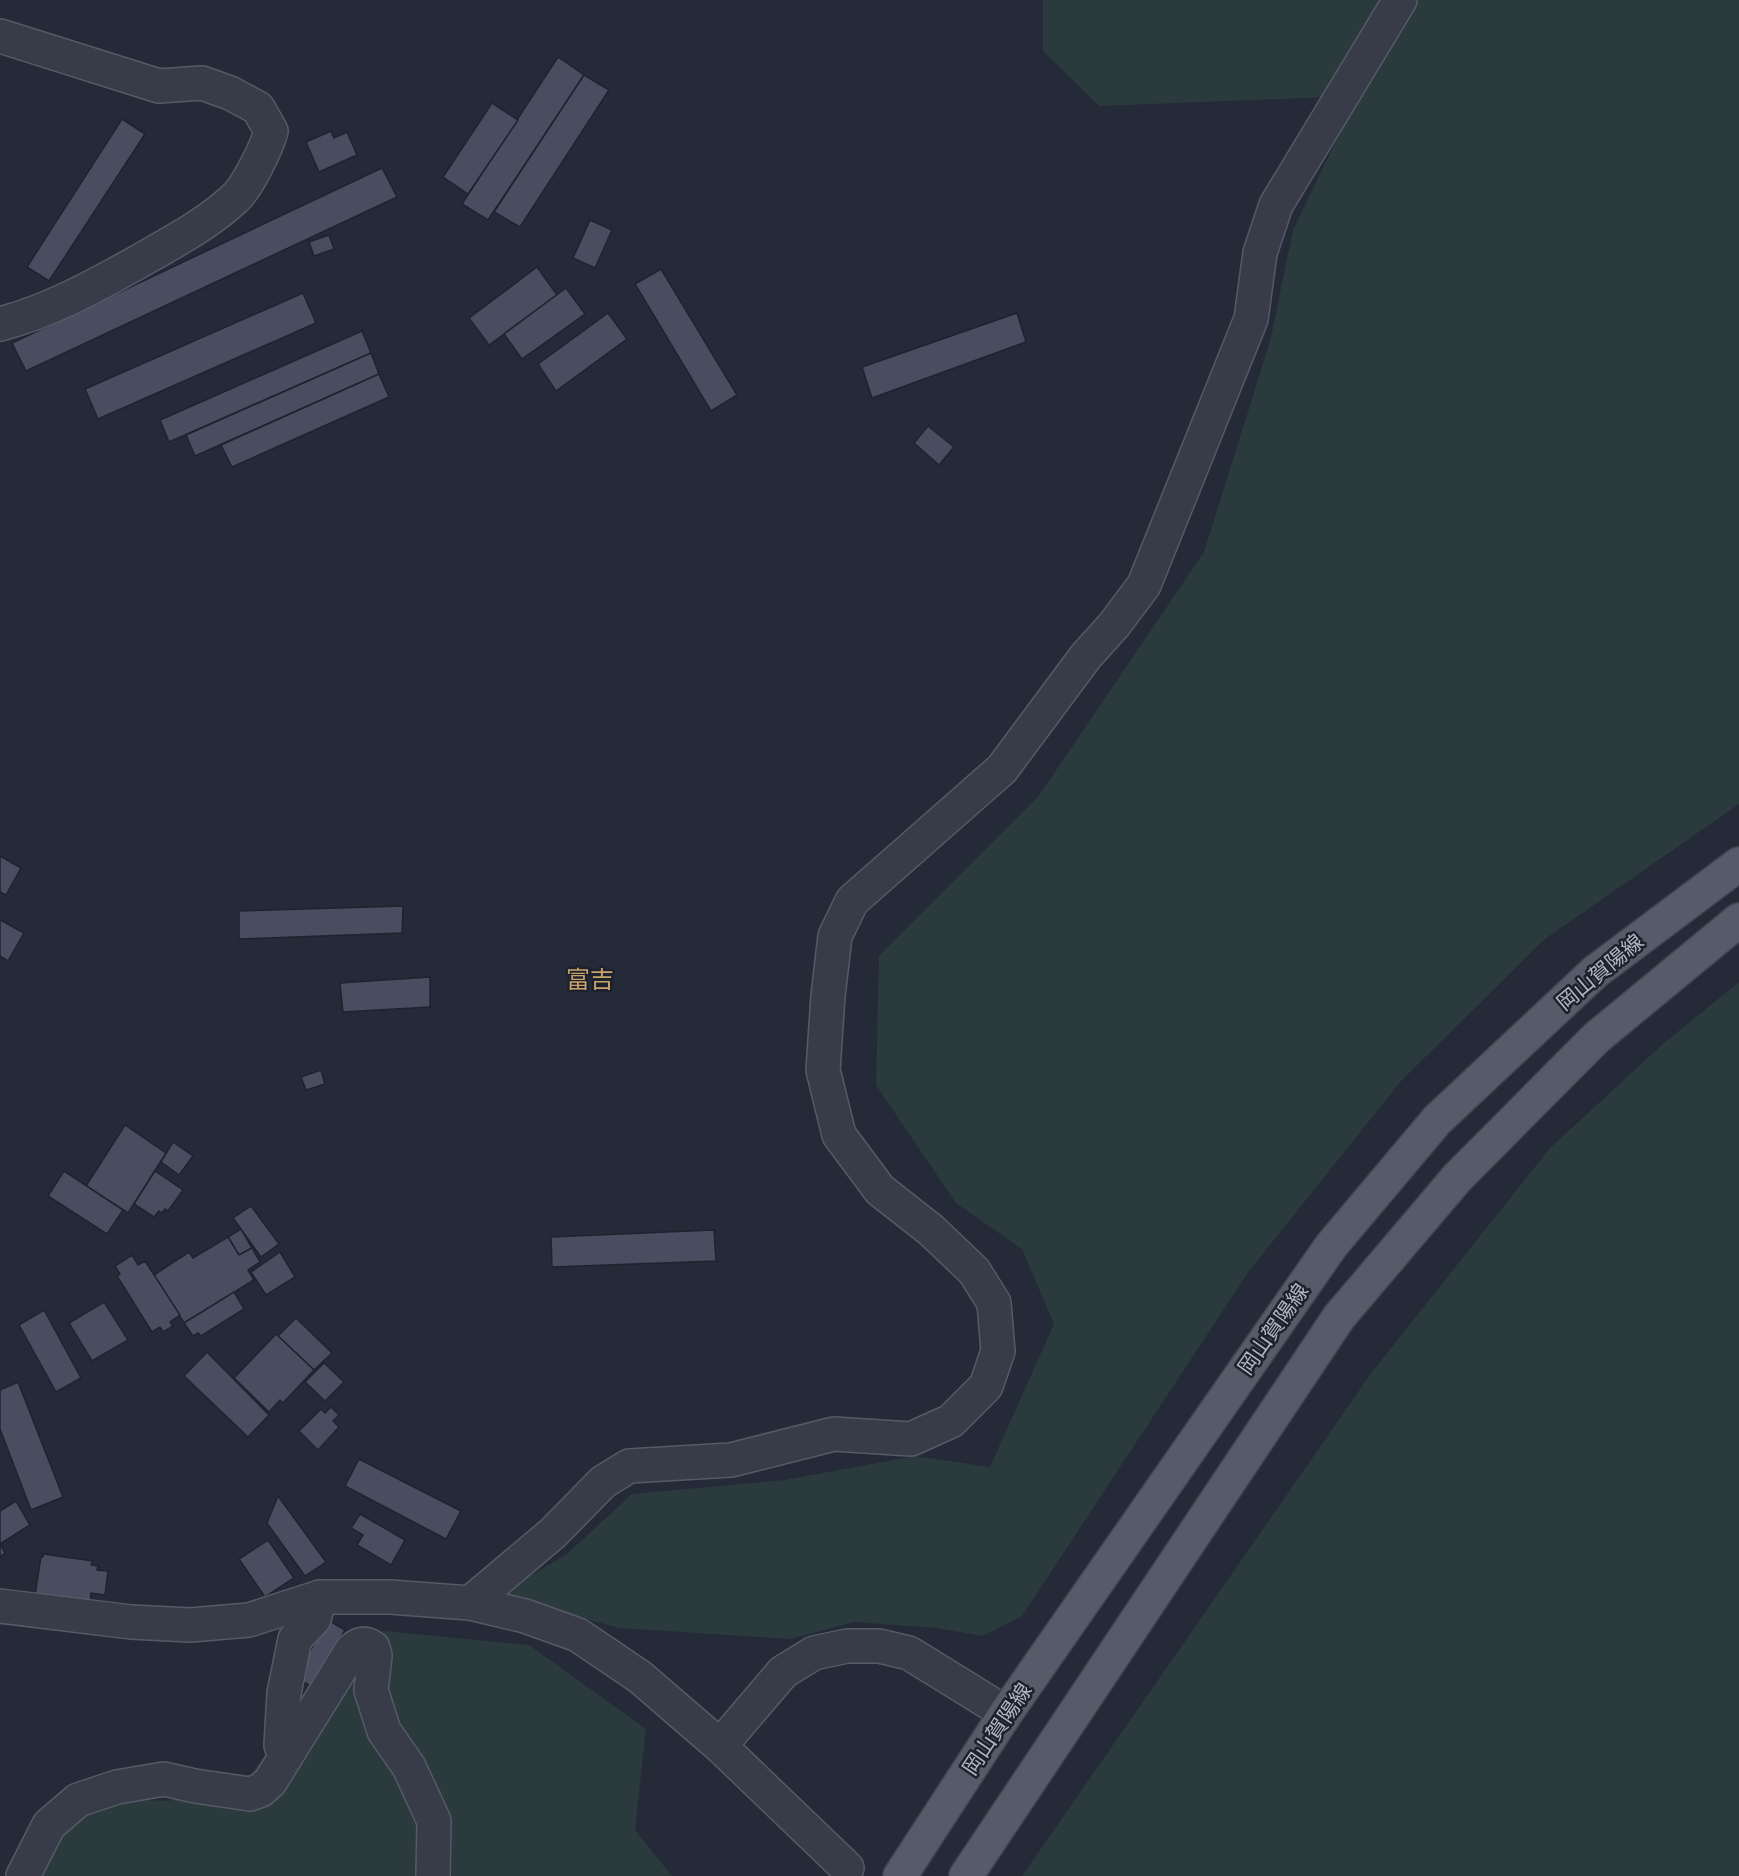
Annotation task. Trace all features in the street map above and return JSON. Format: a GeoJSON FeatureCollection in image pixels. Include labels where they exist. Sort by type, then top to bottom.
{"type":"FeatureCollection","features":[{"type":"Feature","properties":{"kind":"main road","name":"岡山賀陽線"},"geometry":{"type":"LineString","coordinates":[[900,1876],[1006,1713],[1331,1246],[1437,1120],[1595,972],[1739,864]]}},
{"type":"Feature","properties":{"kind":"main road"},"geometry":{"type":"LineString","coordinates":[[966,1876],[1339,1317],[1457,1178],[1596,1038],[1739,920]]}},
{"type":"Feature","properties":{"kind":"street"},"geometry":{"type":"LineString","coordinates":[[470,1603],[553,1533],[603,1482],[629,1466],[731,1460],[834,1434],[911,1439],[951,1420],[986,1386],[998,1351],[994,1303],[974,1271],[931,1230],[880,1190],[839,1135],[823,1070],[835,936],[852,901],[1002,769],[1086,656],[1114,625],[1144,585],[1251,319],[1260,253],[1276,205],[1400,0]]}},
{"type":"Feature","properties":{"kind":"street"},"geometry":{"type":"LineString","coordinates":[[0,36],[159,86],[202,83],[231,93],[258,108],[271,131],[266,148],[236,198],[188,234],[75,297],[30,316],[0,324]]}},
{"type":"Feature","properties":{"kind":"street"},"geometry":{"type":"LineString","coordinates":[[285,1756],[281,1744],[284,1693],[294,1640],[314,1619],[320,1597]]}},
{"type":"Feature","properties":{"kind":"street"},"geometry":{"type":"LineString","coordinates":[[0,1606],[131,1622],[190,1625],[249,1620],[320,1597],[390,1597],[470,1603],[525,1616],[578,1635],[640,1677],[720,1746],[847,1868]]}},
{"type":"Feature","properties":{"kind":"street"},"geometry":{"type":"LineString","coordinates":[[23,1876],[49,1825],[78,1800],[117,1787],[164,1779],[250,1794],[261,1790],[270,1782],[352,1650],[358,1644],[367,1644],[374,1648],[371,1690],[384,1731],[410,1767],[434,1821],[433,1876]]}},
{"type":"Feature","properties":{"kind":"street"},"geometry":{"type":"LineString","coordinates":[[720,1746],[783,1672],[814,1653],[847,1646],[879,1646],[909,1653],[1006,1713]]}},
{"type":"Feature","properties":{"kind":"shaded area"},"geometry":{"type":"Polygon","coordinates":[[[1043,0],[1739,0],[1739,804],[1545,939],[1401,1081],[1249,1271],[1022,1616],[983,1636],[937,1628],[854,1622],[790,1639],[619,1628],[499,1595],[567,1554],[632,1494],[785,1480],[915,1456],[990,1467],[1054,1324],[1022,1249],[956,1203],[876,1085],[879,956],[1038,797],[1204,552],[1271,338],[1293,230],[1358,96],[1099,106],[1043,51],[1043,0]]]}},
{"type":"Feature","properties":{"kind":"shaded area"},"geometry":{"type":"Polygon","coordinates":[[[1739,982],[1739,1876],[1022,1876],[1372,1372],[1550,1148],[1664,1043],[1739,982]]]}},
{"type":"Feature","properties":{"kind":"shaded area"},"geometry":{"type":"Polygon","coordinates":[[[353,1628],[529,1645],[646,1729],[635,1830],[672,1876],[24,1876],[34,1849],[103,1798],[168,1801],[243,1786],[353,1628]]]}},
{"type":"Feature","properties":{"kind":"building"},"geometry":{"type":"Polygon","coordinates":[[[558,57],[584,75],[488,220],[462,204],[558,57]]]}},
{"type":"Feature","properties":{"kind":"building"},"geometry":{"type":"Polygon","coordinates":[[[584,75],[609,90],[520,227],[494,212],[584,75]]]}},
{"type":"Feature","properties":{"kind":"building"},"geometry":{"type":"Polygon","coordinates":[[[492,103],[518,120],[468,194],[443,177],[492,103]]]}},
{"type":"Feature","properties":{"kind":"building"},"geometry":{"type":"Polygon","coordinates":[[[122,119],[145,134],[49,281],[27,267],[122,119]]]}},
{"type":"Feature","properties":{"kind":"building"},"geometry":{"type":"Polygon","coordinates":[[[331,131],[334,138],[347,132],[357,155],[319,172],[306,142],[331,131]]]}},
{"type":"Feature","properties":{"kind":"building"},"geometry":{"type":"Polygon","coordinates":[[[382,168],[397,197],[26,371],[12,343],[382,168]]]}},
{"type":"Feature","properties":{"kind":"building"},"geometry":{"type":"Polygon","coordinates":[[[590,220],[612,230],[595,268],[573,258],[590,220]]]}},
{"type":"Feature","properties":{"kind":"building"},"geometry":{"type":"Polygon","coordinates":[[[329,235],[334,249],[314,256],[309,242],[329,235]]]}},
{"type":"Feature","properties":{"kind":"building"},"geometry":{"type":"Polygon","coordinates":[[[537,267],[557,295],[489,345],[469,318],[537,267]]]}},
{"type":"Feature","properties":{"kind":"building"},"geometry":{"type":"Polygon","coordinates":[[[661,269],[737,395],[711,411],[635,284],[661,269]]]}},
{"type":"Feature","properties":{"kind":"building"},"geometry":{"type":"Polygon","coordinates":[[[566,288],[585,314],[522,359],[504,334],[566,288]]]}},
{"type":"Feature","properties":{"kind":"building"},"geometry":{"type":"Polygon","coordinates":[[[303,293],[316,323],[98,419],[85,389],[303,293]]]}},
{"type":"Feature","properties":{"kind":"building"},"geometry":{"type":"Polygon","coordinates":[[[608,313],[627,339],[556,391],[538,364],[608,313]]]}},
{"type":"Feature","properties":{"kind":"building"},"geometry":{"type":"Polygon","coordinates":[[[1017,313],[1026,342],[872,398],[862,367],[1017,313]]]}},
{"type":"Feature","properties":{"kind":"building"},"geometry":{"type":"Polygon","coordinates":[[[362,331],[371,353],[169,442],[160,420],[362,331]]]}},
{"type":"Feature","properties":{"kind":"building"},"geometry":{"type":"Polygon","coordinates":[[[371,353],[379,374],[195,456],[186,435],[371,353]]]}},
{"type":"Feature","properties":{"kind":"building"},"geometry":{"type":"Polygon","coordinates":[[[379,374],[389,397],[232,467],[221,445],[379,374]]]}},
{"type":"Feature","properties":{"kind":"building"},"geometry":{"type":"Polygon","coordinates":[[[928,426],[954,447],[939,465],[914,443],[928,426]]]}},
{"type":"Feature","properties":{"kind":"building"},"geometry":{"type":"Polygon","coordinates":[[[0,856],[21,868],[6,895],[0,892],[0,856]]]}},
{"type":"Feature","properties":{"kind":"building"},"geometry":{"type":"Polygon","coordinates":[[[403,906],[402,933],[239,939],[239,911],[403,906]]]}},
{"type":"Feature","properties":{"kind":"building"},"geometry":{"type":"Polygon","coordinates":[[[0,920],[24,933],[8,961],[0,956],[0,920]]]}},
{"type":"Feature","properties":{"kind":"building"},"geometry":{"type":"Polygon","coordinates":[[[430,977],[430,1007],[343,1012],[340,983],[430,977]]]}},
{"type":"Feature","properties":{"kind":"building"},"geometry":{"type":"Polygon","coordinates":[[[321,1070],[325,1084],[306,1090],[301,1077],[321,1070]]]}},
{"type":"Feature","properties":{"kind":"building"},"geometry":{"type":"Polygon","coordinates":[[[125,1125],[166,1153],[128,1213],[86,1186],[125,1125]]]}},
{"type":"Feature","properties":{"kind":"building"},"geometry":{"type":"Polygon","coordinates":[[[173,1142],[193,1156],[179,1175],[161,1162],[173,1142]]]}},
{"type":"Feature","properties":{"kind":"building"},"geometry":{"type":"Polygon","coordinates":[[[64,1171],[123,1210],[107,1234],[48,1196],[64,1171]]]}},
{"type":"Feature","properties":{"kind":"building"},"geometry":{"type":"Polygon","coordinates":[[[155,1171],[183,1190],[168,1211],[165,1209],[162,1213],[159,1211],[154,1217],[134,1204],[155,1171]]]}},
{"type":"Feature","properties":{"kind":"building"},"geometry":{"type":"Polygon","coordinates":[[[251,1206],[279,1244],[261,1257],[233,1218],[251,1206]]]}},
{"type":"Feature","properties":{"kind":"building"},"geometry":{"type":"Polygon","coordinates":[[[241,1229],[252,1248],[239,1255],[228,1237],[241,1229]]]}},
{"type":"Feature","properties":{"kind":"building"},"geometry":{"type":"Polygon","coordinates":[[[714,1230],[716,1261],[552,1267],[551,1237],[714,1230]]]}},
{"type":"Feature","properties":{"kind":"building"},"geometry":{"type":"Polygon","coordinates":[[[228,1237],[239,1255],[252,1248],[260,1262],[248,1270],[254,1280],[184,1323],[154,1275],[189,1252],[193,1258],[228,1237]]]}},
{"type":"Feature","properties":{"kind":"building"},"geometry":{"type":"Polygon","coordinates":[[[280,1252],[295,1277],[266,1295],[251,1272],[280,1252]]]}},
{"type":"Feature","properties":{"kind":"building"},"geometry":{"type":"Polygon","coordinates":[[[132,1255],[138,1265],[145,1261],[180,1315],[170,1322],[173,1326],[163,1332],[160,1327],[152,1332],[117,1276],[120,1274],[115,1266],[132,1255]]]}},
{"type":"Feature","properties":{"kind":"building"},"geometry":{"type":"Polygon","coordinates":[[[234,1292],[244,1309],[201,1336],[198,1333],[193,1336],[184,1323],[234,1292]]]}},
{"type":"Feature","properties":{"kind":"building"},"geometry":{"type":"Polygon","coordinates":[[[104,1302],[128,1340],[92,1361],[69,1323],[104,1302]]]}},
{"type":"Feature","properties":{"kind":"building"},"geometry":{"type":"Polygon","coordinates":[[[44,1310],[81,1378],[56,1392],[19,1325],[44,1310]]]}},
{"type":"Feature","properties":{"kind":"building"},"geometry":{"type":"Polygon","coordinates":[[[296,1318],[332,1353],[314,1370],[278,1336],[296,1318]]]}},
{"type":"Feature","properties":{"kind":"building"},"geometry":{"type":"Polygon","coordinates":[[[276,1334],[314,1370],[283,1403],[280,1400],[269,1412],[234,1378],[276,1334]]]}},
{"type":"Feature","properties":{"kind":"building"},"geometry":{"type":"Polygon","coordinates":[[[207,1352],[269,1415],[248,1437],[184,1376],[207,1352]]]}},
{"type":"Feature","properties":{"kind":"building"},"geometry":{"type":"Polygon","coordinates":[[[324,1363],[344,1382],[325,1401],[305,1382],[324,1363]]]}},
{"type":"Feature","properties":{"kind":"building"},"geometry":{"type":"Polygon","coordinates":[[[18,1382],[63,1497],[31,1510],[0,1429],[0,1390],[18,1382]]]}},
{"type":"Feature","properties":{"kind":"building"},"geometry":{"type":"Polygon","coordinates":[[[331,1407],[339,1415],[333,1421],[339,1427],[318,1450],[299,1431],[321,1409],[325,1413],[331,1407]]]}},
{"type":"Feature","properties":{"kind":"building"},"geometry":{"type":"Polygon","coordinates":[[[359,1459],[461,1511],[446,1539],[345,1486],[359,1459]]]}},
{"type":"Feature","properties":{"kind":"building"},"geometry":{"type":"Polygon","coordinates":[[[278,1496],[326,1562],[305,1576],[267,1523],[278,1496]]]}},
{"type":"Feature","properties":{"kind":"building"},"geometry":{"type":"Polygon","coordinates":[[[16,1501],[30,1525],[0,1544],[0,1511],[16,1501]]]}},
{"type":"Feature","properties":{"kind":"building"},"geometry":{"type":"Polygon","coordinates":[[[360,1514],[405,1540],[391,1565],[357,1545],[363,1535],[351,1528],[360,1514]]]}},
{"type":"Feature","properties":{"kind":"building"},"geometry":{"type":"Polygon","coordinates":[[[268,1540],[294,1578],[265,1597],[239,1559],[268,1540]]]}},
{"type":"Feature","properties":{"kind":"building"},"geometry":{"type":"Polygon","coordinates":[[[0,1544],[5,1553],[0,1557],[0,1544]]]}},
{"type":"Feature","properties":{"kind":"building"},"geometry":{"type":"Polygon","coordinates":[[[43,1554],[93,1561],[91,1565],[98,1566],[97,1570],[108,1571],[105,1595],[91,1593],[90,1602],[35,1595],[43,1554]]]}},
{"type":"Feature","properties":{"kind":"building"},"geometry":{"type":"Polygon","coordinates":[[[328,1620],[345,1630],[312,1687],[295,1677],[328,1620]]]}},
{"type":"Feature","properties":{"kind":"district","name":"富吉"},"geometry":{"type":"Point","coordinates":[590,979]}}]}
